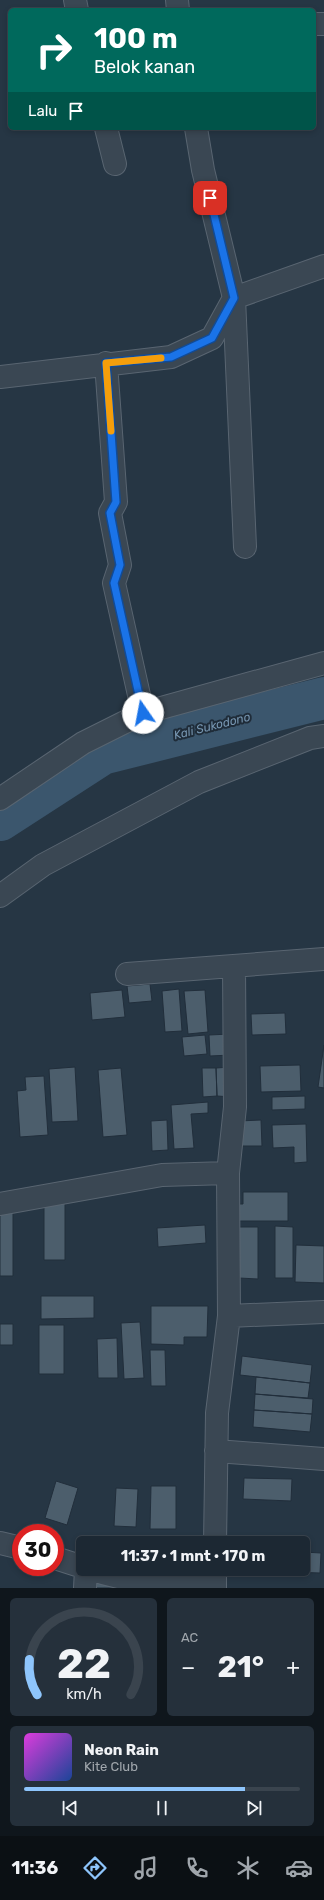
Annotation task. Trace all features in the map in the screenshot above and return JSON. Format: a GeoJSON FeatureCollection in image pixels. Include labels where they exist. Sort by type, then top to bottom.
{"type":"FeatureCollection","features":[{"type":"Feature","properties":{"kind":"street"},"geometry":{"type":"LineString","coordinates":[[106,130],[115,164]]}},
{"type":"Feature","properties":{"kind":"street"},"geometry":{"type":"LineString","coordinates":[[196,130],[203,170],[234,298],[245,547]]}},
{"type":"Feature","properties":{"kind":"street"},"geometry":{"type":"LineString","coordinates":[[0,377],[106,363],[171,357],[212,338],[234,298],[324,266]]}},
{"type":"Feature","properties":{"kind":"street"},"geometry":{"type":"LineString","coordinates":[[106,363],[116,502],[110,513],[120,565],[114,583],[143,713]]}},
{"type":"Feature","properties":{"kind":"street"},"geometry":{"type":"LineString","coordinates":[[0,799],[83,743],[143,713],[324,663]]}},
{"type":"Feature","properties":{"kind":"street"},"geometry":{"type":"LineString","coordinates":[[0,896],[43,865],[199,782],[310,738],[324,736]]}},
{"type":"Feature","properties":{"kind":"street"},"geometry":{"type":"LineString","coordinates":[[127,974],[324,959]]}},
{"type":"Feature","properties":{"kind":"street"},"geometry":{"type":"LineString","coordinates":[[215,1536],[217,1413],[229,1316],[228,1173],[235,1107],[234,966]]}},
{"type":"Feature","properties":{"kind":"street"},"geometry":{"type":"LineString","coordinates":[[0,1204],[162,1175],[228,1173]]}},
{"type":"Feature","properties":{"kind":"street"},"geometry":{"type":"LineString","coordinates":[[229,1316],[324,1312]]}},
{"type":"Feature","properties":{"kind":"street"},"geometry":{"type":"LineString","coordinates":[[216,1451],[324,1459]]}},
{"type":"Feature","properties":{"kind":"street"},"geometry":{"type":"LineString","coordinates":[[0,1543],[12,1546]]}},
{"type":"Feature","properties":{"kind":"street"},"geometry":{"type":"LineString","coordinates":[[64,1561],[76,1565]]}},
{"type":"Feature","properties":{"kind":"street"},"geometry":{"type":"LineString","coordinates":[[85,1588],[86,1576]]}},
{"type":"Feature","properties":{"kind":"street"},"geometry":{"type":"LineString","coordinates":[[111,1576],[165,1586],[208,1588]]}},
{"type":"Feature","properties":{"kind":"street"},"geometry":{"type":"LineString","coordinates":[[214,1588],[215,1576]]}},
{"type":"Feature","properties":{"kind":"building"},"geometry":{"type":"Polygon","coordinates":[[[150,984],[152,1001],[129,1003],[127,986],[150,984]]]}},
{"type":"Feature","properties":{"kind":"building"},"geometry":{"type":"Polygon","coordinates":[[[179,989],[182,1031],[165,1032],[162,991],[179,989]]]}},
{"type":"Feature","properties":{"kind":"building"},"geometry":{"type":"Polygon","coordinates":[[[122,990],[125,1017],[92,1020],[90,993],[122,990]]]}},
{"type":"Feature","properties":{"kind":"building"},"geometry":{"type":"Polygon","coordinates":[[[205,990],[208,1032],[188,1034],[184,991],[205,990]]]}},
{"type":"Feature","properties":{"kind":"building"},"geometry":{"type":"Polygon","coordinates":[[[285,1013],[286,1034],[252,1035],[251,1014],[285,1013]]]}},
{"type":"Feature","properties":{"kind":"building"},"geometry":{"type":"Polygon","coordinates":[[[230,1034],[231,1055],[210,1056],[209,1035],[230,1034]]]}},
{"type":"Feature","properties":{"kind":"building"},"geometry":{"type":"Polygon","coordinates":[[[205,1035],[207,1054],[184,1056],[182,1037],[205,1035]]]}},
{"type":"Feature","properties":{"kind":"building"},"geometry":{"type":"Polygon","coordinates":[[[324,1045],[324,1088],[318,1087],[324,1045]]]}},
{"type":"Feature","properties":{"kind":"building"},"geometry":{"type":"Polygon","coordinates":[[[300,1065],[301,1091],[261,1092],[260,1066],[300,1065]]]}},
{"type":"Feature","properties":{"kind":"building"},"geometry":{"type":"Polygon","coordinates":[[[75,1067],[78,1121],[52,1122],[49,1069],[75,1067]]]}},
{"type":"Feature","properties":{"kind":"building"},"geometry":{"type":"Polygon","coordinates":[[[231,1067],[232,1097],[217,1096],[216,1068],[231,1067]]]}},
{"type":"Feature","properties":{"kind":"building"},"geometry":{"type":"Polygon","coordinates":[[[121,1068],[127,1135],[103,1137],[98,1070],[121,1068]]]}},
{"type":"Feature","properties":{"kind":"building"},"geometry":{"type":"Polygon","coordinates":[[[202,1068],[216,1068],[217,1096],[203,1097],[202,1068]]]}},
{"type":"Feature","properties":{"kind":"building"},"geometry":{"type":"Polygon","coordinates":[[[44,1076],[48,1135],[20,1137],[17,1091],[26,1090],[25,1077],[44,1076]]]}},
{"type":"Feature","properties":{"kind":"building"},"geometry":{"type":"Polygon","coordinates":[[[305,1096],[305,1109],[272,1110],[272,1097],[305,1096]]]}},
{"type":"Feature","properties":{"kind":"building"},"geometry":{"type":"Polygon","coordinates":[[[208,1102],[208,1113],[191,1114],[194,1148],[174,1149],[171,1105],[208,1102]]]}},
{"type":"Feature","properties":{"kind":"building"},"geometry":{"type":"Polygon","coordinates":[[[167,1120],[168,1150],[152,1151],[151,1121],[167,1120]]]}},
{"type":"Feature","properties":{"kind":"building"},"geometry":{"type":"Polygon","coordinates":[[[261,1120],[262,1146],[239,1146],[239,1121],[261,1120]]]}},
{"type":"Feature","properties":{"kind":"building"},"geometry":{"type":"Polygon","coordinates":[[[306,1124],[307,1162],[294,1163],[294,1147],[273,1148],[272,1125],[306,1124]]]}},
{"type":"Feature","properties":{"kind":"building"},"geometry":{"type":"Polygon","coordinates":[[[243,1192],[288,1192],[288,1221],[234,1221],[235,1204],[243,1204],[243,1192]]]}},
{"type":"Feature","properties":{"kind":"building"},"geometry":{"type":"Polygon","coordinates":[[[44,1202],[65,1202],[65,1260],[44,1260],[44,1202]]]}},
{"type":"Feature","properties":{"kind":"building"},"geometry":{"type":"Polygon","coordinates":[[[0,1212],[13,1212],[13,1276],[0,1276],[0,1212]]]}},
{"type":"Feature","properties":{"kind":"building"},"geometry":{"type":"Polygon","coordinates":[[[205,1225],[206,1243],[158,1247],[157,1228],[205,1225]]]}},
{"type":"Feature","properties":{"kind":"building"},"geometry":{"type":"Polygon","coordinates":[[[275,1226],[293,1227],[293,1278],[275,1278],[275,1226]]]}},
{"type":"Feature","properties":{"kind":"building"},"geometry":{"type":"Polygon","coordinates":[[[239,1227],[258,1227],[258,1279],[239,1278],[239,1227]]]}},
{"type":"Feature","properties":{"kind":"building"},"geometry":{"type":"Polygon","coordinates":[[[296,1245],[324,1246],[324,1283],[295,1282],[296,1245]]]}},
{"type":"Feature","properties":{"kind":"building"},"geometry":{"type":"Polygon","coordinates":[[[41,1296],[94,1296],[94,1318],[41,1319],[41,1296]]]}},
{"type":"Feature","properties":{"kind":"building"},"geometry":{"type":"Polygon","coordinates":[[[151,1306],[208,1306],[207,1337],[184,1337],[184,1345],[151,1344],[151,1306]]]}},
{"type":"Feature","properties":{"kind":"building"},"geometry":{"type":"Polygon","coordinates":[[[140,1322],[144,1378],[124,1379],[121,1323],[140,1322]]]}},
{"type":"Feature","properties":{"kind":"building"},"geometry":{"type":"Polygon","coordinates":[[[0,1324],[13,1324],[13,1345],[0,1345],[0,1324]]]}},
{"type":"Feature","properties":{"kind":"building"},"geometry":{"type":"Polygon","coordinates":[[[39,1325],[64,1325],[64,1374],[39,1374],[39,1325]]]}},
{"type":"Feature","properties":{"kind":"building"},"geometry":{"type":"Polygon","coordinates":[[[117,1338],[118,1378],[98,1378],[97,1339],[117,1338]]]}},
{"type":"Feature","properties":{"kind":"building"},"geometry":{"type":"Polygon","coordinates":[[[150,1350],[165,1350],[166,1386],[151,1386],[150,1350]]]}},
{"type":"Feature","properties":{"kind":"building"},"geometry":{"type":"Polygon","coordinates":[[[242,1356],[312,1365],[310,1383],[240,1375],[242,1356]]]}},
{"type":"Feature","properties":{"kind":"building"},"geometry":{"type":"Polygon","coordinates":[[[256,1377],[310,1383],[308,1398],[255,1394],[256,1377]]]}},
{"type":"Feature","properties":{"kind":"building"},"geometry":{"type":"Polygon","coordinates":[[[255,1394],[313,1399],[312,1414],[254,1410],[255,1394]]]}},
{"type":"Feature","properties":{"kind":"building"},"geometry":{"type":"Polygon","coordinates":[[[254,1410],[312,1414],[310,1432],[253,1427],[254,1410]]]}},
{"type":"Feature","properties":{"kind":"building"},"geometry":{"type":"Polygon","coordinates":[[[244,1478],[292,1479],[291,1501],[243,1499],[244,1478]]]}},
{"type":"Feature","properties":{"kind":"building"},"geometry":{"type":"Polygon","coordinates":[[[56,1481],[78,1488],[67,1525],[45,1518],[56,1481]]]}},
{"type":"Feature","properties":{"kind":"building"},"geometry":{"type":"Polygon","coordinates":[[[151,1486],[176,1486],[176,1529],[150,1529],[151,1486]]]}},
{"type":"Feature","properties":{"kind":"building"},"geometry":{"type":"Polygon","coordinates":[[[116,1488],[138,1489],[136,1527],[114,1526],[116,1488]]]}},
{"type":"Feature","properties":{"kind":"building"},"geometry":{"type":"Polygon","coordinates":[[[310,1552],[321,1553],[320,1573],[310,1573],[310,1552]]]}},
{"type":"Feature","properties":{"kind":"building"},"geometry":{"type":"Polygon","coordinates":[[[96,1581],[113,1581],[113,1588],[95,1588],[96,1581]]]}},
{"type":"Feature","properties":{"kind":"waterway","name":"Kali Sukodono"},"geometry":{"type":"LineString","coordinates":[[0,820],[102,754],[324,698]]}},
{"type":"Feature","properties":{"kind":"slow traffic"},"geometry":{"type":"LineString","coordinates":[[111,431],[106,363],[161,358]]}},
{"type":"Feature","properties":{"kind":"route"},"geometry":{"type":"LineString","coordinates":[[143,713],[114,583],[120,565],[110,513],[116,502],[106,363],[171,357],[212,338],[234,298],[210,198]]}}]}
